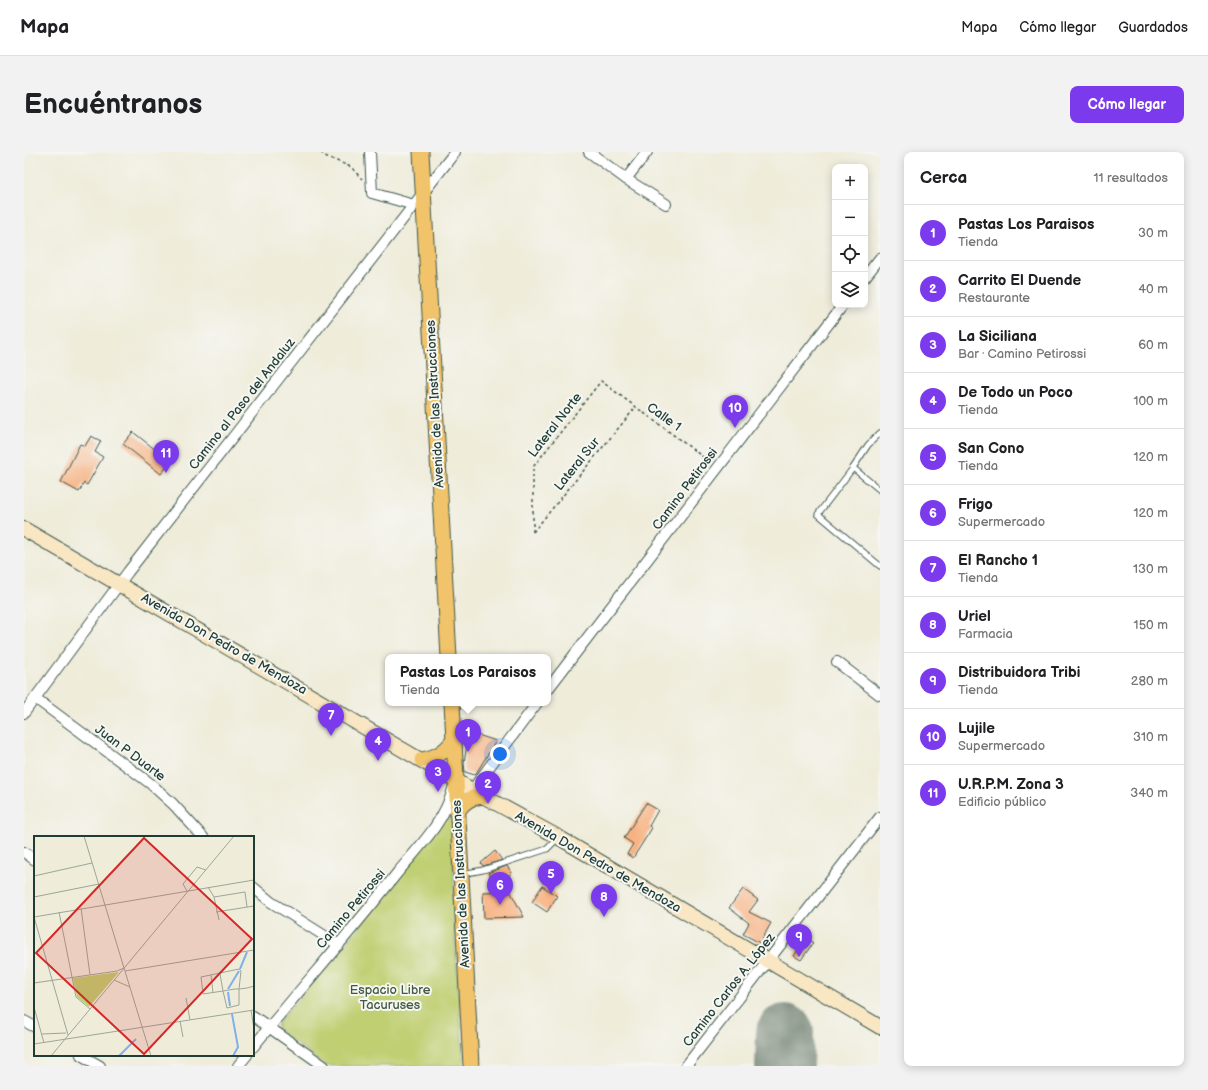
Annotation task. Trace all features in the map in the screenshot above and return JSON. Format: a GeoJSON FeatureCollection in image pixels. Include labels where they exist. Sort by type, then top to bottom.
{"type":"FeatureCollection","features":[{"type":"Feature","properties":{"kind":"main road","name":"Avenida de las Instrucciones"},"geometry":{"type":"LineString","coordinates":[[421,152],[449,654]]}},
{"type":"Feature","properties":{"kind":"main road","name":"Avenida de las Instrucciones"},"geometry":{"type":"LineString","coordinates":[[452,706],[471,1066]]}},
{"type":"Feature","properties":{"kind":"main road"},"geometry":{"type":"LineString","coordinates":[[422,760],[439,755],[447,750],[454,740]]}},
{"type":"Feature","properties":{"kind":"main road"},"geometry":{"type":"LineString","coordinates":[[458,810],[467,800],[478,793]]}},
{"type":"Feature","properties":{"kind":"street"},"geometry":{"type":"LineString","coordinates":[[370,152],[372,193],[414,206]]}},
{"type":"Feature","properties":{"kind":"street","name":"Camino al Paso del Andaluz"},"geometry":{"type":"LineString","coordinates":[[24,713],[120,583],[455,152]]}},
{"type":"Feature","properties":{"kind":"street"},"geometry":{"type":"LineString","coordinates":[[589,152],[626,179],[666,204]]}},
{"type":"Feature","properties":{"kind":"street"},"geometry":{"type":"LineString","coordinates":[[626,179],[647,152]]}},
{"type":"Feature","properties":{"kind":"street"},"geometry":{"type":"LineString","coordinates":[[868,273],[880,258]]}},
{"type":"Feature","properties":{"kind":"street","name":"Camino Petirossi"},"geometry":{"type":"LineString","coordinates":[[551,685],[699,495],[718,467],[841,308]]}},
{"type":"Feature","properties":{"kind":"street","name":"Avenida Don Pedro de Mendoza"},"geometry":{"type":"LineString","coordinates":[[24,529],[120,583],[880,1026]]}},
{"type":"Feature","properties":{"kind":"street"},"geometry":{"type":"LineString","coordinates":[[837,662],[880,695]]}},
{"type":"Feature","properties":{"kind":"street","name":"Juan P Duarte"},"geometry":{"type":"LineString","coordinates":[[35,698],[150,784],[173,804],[202,836]]}},
{"type":"Feature","properties":{"kind":"street"},"geometry":{"type":"LineString","coordinates":[[478,793],[535,706]]}},
{"type":"Feature","properties":{"kind":"street","name":"Camino Petirossi"},"geometry":{"type":"LineString","coordinates":[[254,1046],[339,944],[351,932],[437,824],[450,801],[456,780]]}},
{"type":"Feature","properties":{"kind":"street","name":"Camino Carlos A. López"},"geometry":{"type":"LineString","coordinates":[[686,1066],[880,816]]}},
{"type":"Feature","properties":{"kind":"street"},"geometry":{"type":"LineString","coordinates":[[24,852],[34,859]]}},
{"type":"Feature","properties":{"kind":"street"},"geometry":{"type":"LineString","coordinates":[[254,888],[272,902],[339,944]]}},
{"type":"Feature","properties":{"kind":"street"},"geometry":{"type":"LineString","coordinates":[[254,1017],[324,1066]]}},
{"type":"Feature","properties":{"kind":"street"},"geometry":{"type":"LineString","coordinates":[[24,1021],[34,1026]]}},
{"type":"Feature","properties":{"kind":"street"},"geometry":{"type":"LineString","coordinates":[[83,1056],[100,1066]]}},
{"type":"Feature","properties":{"kind":"street"},"geometry":{"type":"LineString","coordinates":[[238,1066],[245,1056]]}},
{"type":"Feature","properties":{"kind":"lane"},"geometry":{"type":"LineString","coordinates":[[880,433],[868,445],[854,468],[818,514],[880,566]]}},
{"type":"Feature","properties":{"kind":"lane"},"geometry":{"type":"LineString","coordinates":[[854,468],[880,490]]}},
{"type":"Feature","properties":{"kind":"lane"},"geometry":{"type":"LineString","coordinates":[[461,874],[483,870],[547,850],[558,838]]}},
{"type":"Feature","properties":{"kind":"path"},"geometry":{"type":"LineString","coordinates":[[321,152],[325,156],[351,167],[372,193]]}},
{"type":"Feature","properties":{"kind":"path","name":"Calle 1"},"geometry":{"type":"LineString","coordinates":[[601,381],[718,467]]}},
{"type":"Feature","properties":{"kind":"path","name":"Lateral Norte"},"geometry":{"type":"LineString","coordinates":[[533,532],[533,467],[601,381]]}},
{"type":"Feature","properties":{"kind":"path","name":"Lateral Sur"},"geometry":{"type":"LineString","coordinates":[[533,532],[636,408]]}},
{"type":"Feature","properties":{"kind":"green space","name":"Espacio Libre Tacuruses"},"geometry":{"type":"Polygon","coordinates":[[[446,818],[450,818],[453,822],[454,926],[464,1066],[325,1066],[277,1029],[278,1023],[362,924],[446,818]]]}},
{"type":"Feature","properties":{"kind":"building"},"geometry":{"type":"Polygon","coordinates":[[[133,432],[171,462],[161,474],[123,444],[133,432]]]}},
{"type":"Feature","properties":{"kind":"building"},"geometry":{"type":"Polygon","coordinates":[[[91,436],[101,441],[95,452],[103,457],[87,485],[84,483],[79,492],[61,482],[80,444],[85,446],[91,436]]]}},
{"type":"Feature","properties":{"kind":"building"},"geometry":{"type":"Polygon","coordinates":[[[469,732],[496,741],[475,775],[465,772],[464,763],[469,732]]]}},
{"type":"Feature","properties":{"kind":"building"},"geometry":{"type":"Polygon","coordinates":[[[646,803],[658,810],[649,826],[652,828],[633,858],[627,854],[633,844],[624,838],[646,803]]]}},
{"type":"Feature","properties":{"kind":"building"},"geometry":{"type":"Polygon","coordinates":[[[495,851],[502,860],[483,866],[481,863],[495,851]]]}},
{"type":"Feature","properties":{"kind":"building"},"geometry":{"type":"Polygon","coordinates":[[[507,866],[512,873],[497,885],[488,873],[507,866]]]}},
{"type":"Feature","properties":{"kind":"building"},"geometry":{"type":"Polygon","coordinates":[[[542,886],[557,896],[547,912],[532,902],[542,886]]]}},
{"type":"Feature","properties":{"kind":"building"},"geometry":{"type":"Polygon","coordinates":[[[743,889],[758,900],[749,912],[771,923],[760,943],[743,934],[749,923],[729,908],[743,889]]]}},
{"type":"Feature","properties":{"kind":"building"},"geometry":{"type":"Polygon","coordinates":[[[510,891],[524,917],[484,918],[483,892],[510,891]]]}},
{"type":"Feature","properties":{"kind":"building"},"geometry":{"type":"Polygon","coordinates":[[[806,938],[813,943],[801,960],[794,956],[806,938]]]}},
{"type":"Feature","properties":{"kind":"runway"},"geometry":{"type":"LineString","coordinates":[[784,1066],[785,1033]]}},
{"type":"Feature","properties":{"kind":"place","name":"Lujile"},"geometry":{"type":"Point","coordinates":[735,428]}},
{"type":"Feature","properties":{"kind":"place","name":"U.R.P.M. Zona 3"},"geometry":{"type":"Point","coordinates":[166,473]}},
{"type":"Feature","properties":{"kind":"place","name":"El Rancho 1"},"geometry":{"type":"Point","coordinates":[331,736]}},
{"type":"Feature","properties":{"kind":"place","name":"Pastas Los Paraisos"},"geometry":{"type":"Point","coordinates":[468,752]}},
{"type":"Feature","properties":{"kind":"place","name":"De Todo un Poco"},"geometry":{"type":"Point","coordinates":[378,761]}},
{"type":"Feature","properties":{"kind":"place","name":"La Siciliana"},"geometry":{"type":"Point","coordinates":[438,792]}},
{"type":"Feature","properties":{"kind":"place","name":"Carrito El Duende"},"geometry":{"type":"Point","coordinates":[488,804]}},
{"type":"Feature","properties":{"kind":"place","name":"San Cono"},"geometry":{"type":"Point","coordinates":[551,894]}},
{"type":"Feature","properties":{"kind":"place","name":"Frigo"},"geometry":{"type":"Point","coordinates":[500,905]}},
{"type":"Feature","properties":{"kind":"place","name":"Uriel"},"geometry":{"type":"Point","coordinates":[604,917]}},
{"type":"Feature","properties":{"kind":"place","name":"Distribuidora Tribi"},"geometry":{"type":"Point","coordinates":[799,957]}}]}
